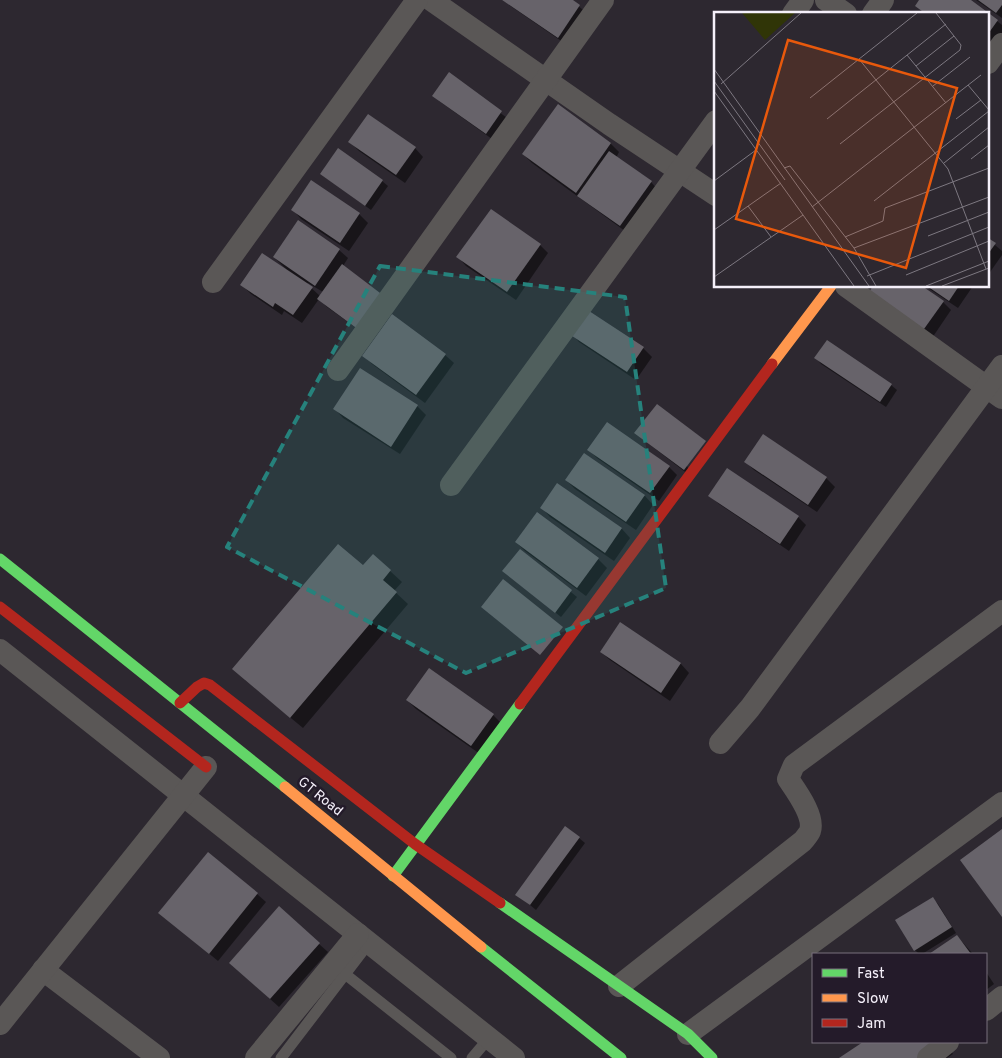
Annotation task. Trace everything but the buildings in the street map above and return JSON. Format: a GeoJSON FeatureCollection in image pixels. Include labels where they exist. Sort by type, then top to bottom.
{"type":"FeatureCollection","features":[{"type":"Feature","properties":{"kind":"street"},"geometry":{"type":"LineString","coordinates":[[213,282],[417,0]]}},
{"type":"Feature","properties":{"kind":"street"},"geometry":{"type":"LineString","coordinates":[[430,0],[609,124],[714,194]]}},
{"type":"Feature","properties":{"kind":"street"},"geometry":{"type":"LineString","coordinates":[[338,370],[603,0]]}},
{"type":"Feature","properties":{"kind":"street"},"geometry":{"type":"LineString","coordinates":[[794,12],[803,0]]}},
{"type":"Feature","properties":{"kind":"street"},"geometry":{"type":"LineString","coordinates":[[826,0],[843,12]]}},
{"type":"Feature","properties":{"kind":"street"},"geometry":{"type":"LineString","coordinates":[[874,12],[883,0]]}},
{"type":"Feature","properties":{"kind":"street"},"geometry":{"type":"LineString","coordinates":[[990,61],[1002,44]]}},
{"type":"Feature","properties":{"kind":"street"},"geometry":{"type":"LineString","coordinates":[[451,485],[714,124]]}},
{"type":"Feature","properties":{"kind":"street"},"geometry":{"type":"LineString","coordinates":[[393,876],[830,288]]}},
{"type":"Feature","properties":{"kind":"street"},"geometry":{"type":"LineString","coordinates":[[849,288],[994,392]]}},
{"type":"Feature","properties":{"kind":"street"},"geometry":{"type":"LineString","coordinates":[[720,742],[750,708],[994,392],[1002,366]]}},
{"type":"Feature","properties":{"kind":"street","name":"GT Road"},"geometry":{"type":"LineString","coordinates":[[0,559],[621,1058]]}},
{"type":"Feature","properties":{"kind":"street"},"geometry":{"type":"LineString","coordinates":[[0,607],[206,767],[0,1024]]}},
{"type":"Feature","properties":{"kind":"street"},"geometry":{"type":"LineString","coordinates":[[619,986],[803,841],[810,831],[811,822],[808,812],[788,779],[794,765],[1002,611]]}},
{"type":"Feature","properties":{"kind":"street"},"geometry":{"type":"LineString","coordinates":[[1,653],[514,1058]]}},
{"type":"Feature","properties":{"kind":"street"},"geometry":{"type":"LineString","coordinates":[[180,703],[204,683],[210,686],[415,844],[688,1034],[712,1058]]}},
{"type":"Feature","properties":{"kind":"street"},"geometry":{"type":"LineString","coordinates":[[688,1034],[1002,803]]}},
{"type":"Feature","properties":{"kind":"street"},"geometry":{"type":"LineString","coordinates":[[256,1058],[363,938]]}},
{"type":"Feature","properties":{"kind":"street"},"geometry":{"type":"LineString","coordinates":[[43,970],[158,1058]]}},
{"type":"Feature","properties":{"kind":"street"},"geometry":{"type":"LineString","coordinates":[[987,1009],[1002,997]]}},
{"type":"Feature","properties":{"kind":"street"},"geometry":{"type":"LineString","coordinates":[[928,1058],[947,1043]]}},
{"type":"Feature","properties":{"kind":"lane"},"geometry":{"type":"LineString","coordinates":[[281,1058],[345,974],[363,938]]}},
{"type":"Feature","properties":{"kind":"lane"},"geometry":{"type":"LineString","coordinates":[[345,974],[451,1058]]}},
{"type":"Feature","properties":{"kind":"lane"},"geometry":{"type":"LineString","coordinates":[[472,1058],[489,1038]]}},
{"type":"Feature","properties":{"kind":"highlighted area"},"geometry":{"type":"Polygon","coordinates":[[[380,266],[625,297],[666,588],[466,673],[227,547],[380,266]]]}},
{"type":"Feature","properties":{"kind":"traffic: fast"},"geometry":{"type":"LineString","coordinates":[[0,559],[285,787]]}},
{"type":"Feature","properties":{"kind":"traffic: fast"},"geometry":{"type":"LineString","coordinates":[[393,876],[520,704]]}},
{"type":"Feature","properties":{"kind":"traffic: fast"},"geometry":{"type":"LineString","coordinates":[[500,903],[688,1034],[712,1058]]}},
{"type":"Feature","properties":{"kind":"traffic: fast"},"geometry":{"type":"LineString","coordinates":[[481,947],[621,1058]]}},
{"type":"Feature","properties":{"kind":"traffic: slow"},"geometry":{"type":"LineString","coordinates":[[772,364],[829,288]]}},
{"type":"Feature","properties":{"kind":"traffic: slow"},"geometry":{"type":"LineString","coordinates":[[285,787],[481,947]]}},
{"type":"Feature","properties":{"kind":"traffic: jam"},"geometry":{"type":"LineString","coordinates":[[520,704],[772,364]]}},
{"type":"Feature","properties":{"kind":"traffic: jam"},"geometry":{"type":"LineString","coordinates":[[0,607],[206,767]]}},
{"type":"Feature","properties":{"kind":"traffic: jam"},"geometry":{"type":"LineString","coordinates":[[180,703],[197,687],[204,683],[210,685],[415,844],[500,903]]}}]}
